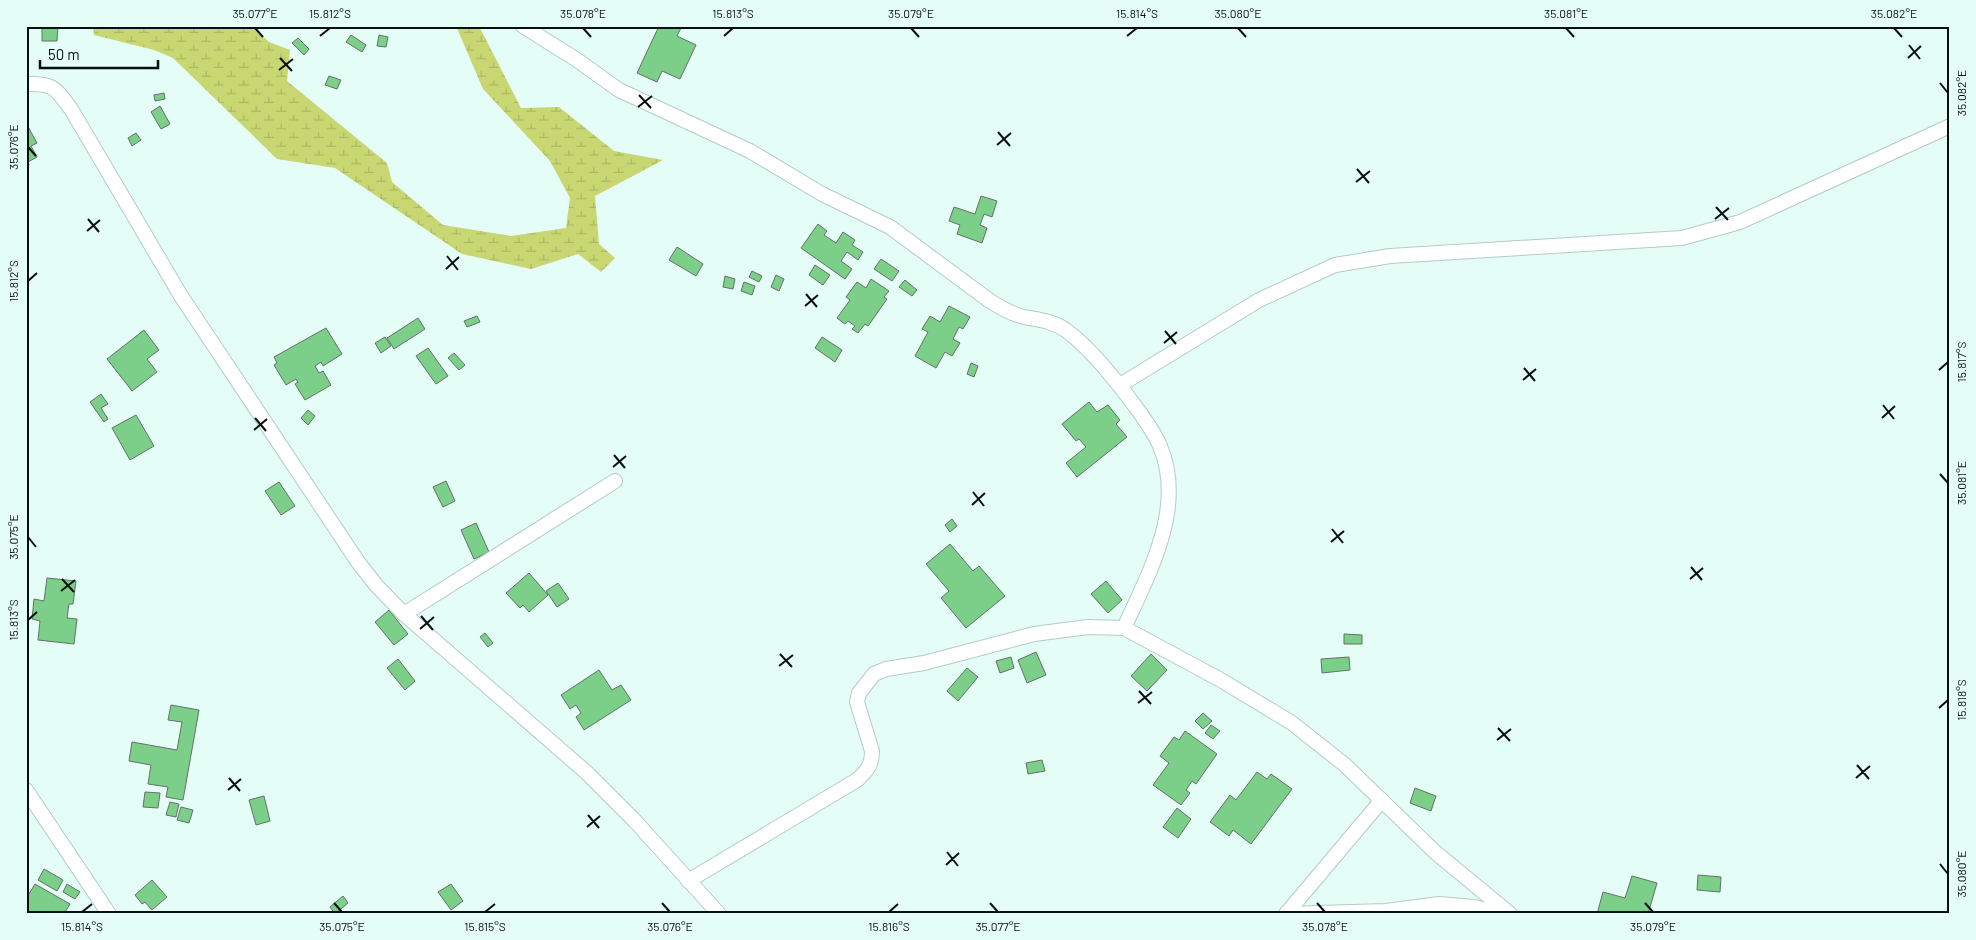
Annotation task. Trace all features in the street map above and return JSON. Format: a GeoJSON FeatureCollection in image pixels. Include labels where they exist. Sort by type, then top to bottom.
{"type":"FeatureCollection","features":[{"type":"Feature","properties":{"kind":"street"},"geometry":{"type":"LineString","coordinates":[[523,26],[577,60],[618,90],[725,138],[822,194],[890,227],[922,249],[956,278],[1006,311],[1040,319],[1067,331],[1120,385],[1143,417],[1161,447],[1168,474],[1169,495],[1166,518],[1151,568],[1124,628]]}},
{"type":"Feature","properties":{"kind":"street"},"geometry":{"type":"LineString","coordinates":[[26,84],[46,84],[57,91],[71,109],[181,296],[358,562],[376,585],[404,614],[586,772],[635,821],[719,914]]}},
{"type":"Feature","properties":{"kind":"street"},"geometry":{"type":"LineString","coordinates":[[1120,385],[1259,300],[1335,265],[1390,256],[1682,238],[1740,222],[1950,126]]}},
{"type":"Feature","properties":{"kind":"street"},"geometry":{"type":"LineString","coordinates":[[404,614],[615,481]]}},
{"type":"Feature","properties":{"kind":"street"},"geometry":{"type":"LineString","coordinates":[[688,881],[857,780],[866,772],[872,759],[872,751],[857,702],[859,693],[874,674],[886,669],[924,663],[1034,634],[1088,627],[1124,628],[1219,679],[1292,723],[1345,765],[1436,852],[1510,914]]}},
{"type":"Feature","properties":{"kind":"street"},"geometry":{"type":"LineString","coordinates":[[26,790],[109,914]]}},
{"type":"Feature","properties":{"kind":"street"},"geometry":{"type":"LineString","coordinates":[[1286,914],[1382,800]]}},
{"type":"Feature","properties":{"kind":"street"},"geometry":{"type":"LineString","coordinates":[[1286,914],[1386,910],[1439,904],[1474,907],[1502,914]]}},
{"type":"Feature","properties":{"kind":"green space"},"geometry":{"type":"Polygon","coordinates":[[[93,26],[252,26],[269,42],[290,50],[287,81],[387,163],[392,182],[443,225],[511,236],[566,228],[570,198],[550,161],[483,89],[456,26],[479,26],[521,108],[559,107],[614,151],[663,160],[595,196],[599,244],[615,258],[601,272],[578,254],[531,269],[462,254],[335,168],[277,159],[173,58],[154,50],[94,35],[93,26]]]}},
{"type":"Feature","properties":{"kind":"building"},"geometry":{"type":"Polygon","coordinates":[[[659,26],[682,26],[677,36],[696,45],[680,79],[662,71],[657,82],[637,73],[659,26]]]}},
{"type":"Feature","properties":{"kind":"building"},"geometry":{"type":"Polygon","coordinates":[[[42,27],[58,27],[57,41],[42,41],[42,27]]]}},
{"type":"Feature","properties":{"kind":"building"},"geometry":{"type":"Polygon","coordinates":[[[351,35],[366,45],[362,52],[346,42],[351,35]]]}},
{"type":"Feature","properties":{"kind":"building"},"geometry":{"type":"Polygon","coordinates":[[[379,35],[388,37],[386,47],[377,46],[379,35]]]}},
{"type":"Feature","properties":{"kind":"building"},"geometry":{"type":"Polygon","coordinates":[[[298,38],[309,49],[304,55],[292,43],[298,38]]]}},
{"type":"Feature","properties":{"kind":"building"},"geometry":{"type":"Polygon","coordinates":[[[329,76],[341,80],[337,89],[325,85],[329,76]]]}},
{"type":"Feature","properties":{"kind":"building"},"geometry":{"type":"Polygon","coordinates":[[[164,93],[165,99],[155,101],[154,95],[164,93]]]}},
{"type":"Feature","properties":{"kind":"building"},"geometry":{"type":"Polygon","coordinates":[[[160,106],[170,124],[161,129],[151,112],[160,106]]]}},
{"type":"Feature","properties":{"kind":"building"},"geometry":{"type":"Polygon","coordinates":[[[26,123],[37,143],[31,146],[37,157],[28,162],[29,165],[26,166],[26,123]]]}},
{"type":"Feature","properties":{"kind":"building"},"geometry":{"type":"Polygon","coordinates":[[[136,133],[141,140],[132,146],[128,138],[136,133]]]}},
{"type":"Feature","properties":{"kind":"building"},"geometry":{"type":"Polygon","coordinates":[[[981,196],[997,201],[992,217],[984,214],[980,225],[987,228],[982,243],[957,234],[960,225],[949,221],[954,207],[975,214],[981,196]]]}},
{"type":"Feature","properties":{"kind":"building"},"geometry":{"type":"Polygon","coordinates":[[[818,224],[827,231],[824,235],[836,243],[843,232],[855,240],[852,245],[863,252],[858,260],[847,252],[841,261],[852,269],[845,279],[801,248],[818,224]]]}},
{"type":"Feature","properties":{"kind":"building"},"geometry":{"type":"Polygon","coordinates":[[[677,247],[703,264],[696,276],[669,260],[677,247]]]}},
{"type":"Feature","properties":{"kind":"building"},"geometry":{"type":"Polygon","coordinates":[[[881,259],[899,271],[892,281],[874,269],[881,259]]]}},
{"type":"Feature","properties":{"kind":"building"},"geometry":{"type":"Polygon","coordinates":[[[815,265],[830,275],[823,285],[809,275],[815,265]]]}},
{"type":"Feature","properties":{"kind":"building"},"geometry":{"type":"Polygon","coordinates":[[[752,271],[762,276],[759,282],[749,277],[752,271]]]}},
{"type":"Feature","properties":{"kind":"building"},"geometry":{"type":"Polygon","coordinates":[[[776,275],[784,279],[779,291],[771,287],[776,275]]]}},
{"type":"Feature","properties":{"kind":"building"},"geometry":{"type":"Polygon","coordinates":[[[725,276],[735,279],[733,289],[723,287],[725,276]]]}},
{"type":"Feature","properties":{"kind":"building"},"geometry":{"type":"Polygon","coordinates":[[[871,279],[889,291],[884,297],[887,299],[868,326],[865,324],[858,333],[852,329],[855,326],[848,321],[845,324],[837,318],[850,300],[846,297],[857,282],[866,288],[871,279]]]}},
{"type":"Feature","properties":{"kind":"building"},"geometry":{"type":"Polygon","coordinates":[[[905,280],[917,290],[912,296],[899,287],[905,280]]]}},
{"type":"Feature","properties":{"kind":"building"},"geometry":{"type":"Polygon","coordinates":[[[744,282],[755,286],[752,295],[741,291],[744,282]]]}},
{"type":"Feature","properties":{"kind":"building"},"geometry":{"type":"Polygon","coordinates":[[[949,306],[970,317],[963,329],[959,327],[953,339],[960,343],[952,356],[945,352],[936,368],[915,356],[928,332],[922,329],[930,316],[940,322],[949,306]]]}},
{"type":"Feature","properties":{"kind":"building"},"geometry":{"type":"Polygon","coordinates":[[[477,316],[480,322],[467,327],[464,321],[477,316]]]}},
{"type":"Feature","properties":{"kind":"building"},"geometry":{"type":"Polygon","coordinates":[[[418,318],[425,329],[394,349],[387,338],[418,318]]]}},
{"type":"Feature","properties":{"kind":"building"},"geometry":{"type":"Polygon","coordinates":[[[326,328],[342,354],[323,366],[321,362],[315,366],[319,373],[323,371],[331,385],[305,400],[295,384],[298,382],[296,379],[286,385],[274,365],[277,363],[274,357],[326,328]]]}},
{"type":"Feature","properties":{"kind":"building"},"geometry":{"type":"Polygon","coordinates":[[[144,330],[159,350],[147,359],[157,372],[132,391],[107,359],[144,330]]]}},
{"type":"Feature","properties":{"kind":"building"},"geometry":{"type":"Polygon","coordinates":[[[385,337],[391,346],[381,353],[375,343],[385,337]]]}},
{"type":"Feature","properties":{"kind":"building"},"geometry":{"type":"Polygon","coordinates":[[[822,337],[842,350],[835,362],[815,348],[822,337]]]}},
{"type":"Feature","properties":{"kind":"building"},"geometry":{"type":"Polygon","coordinates":[[[428,348],[448,376],[436,384],[416,356],[428,348]]]}},
{"type":"Feature","properties":{"kind":"building"},"geometry":{"type":"Polygon","coordinates":[[[454,353],[465,365],[459,370],[448,358],[454,353]]]}},
{"type":"Feature","properties":{"kind":"building"},"geometry":{"type":"Polygon","coordinates":[[[971,363],[978,366],[974,377],[967,374],[971,363]]]}},
{"type":"Feature","properties":{"kind":"building"},"geometry":{"type":"Polygon","coordinates":[[[101,394],[108,404],[101,408],[108,419],[104,422],[90,402],[101,394]]]}},
{"type":"Feature","properties":{"kind":"building"},"geometry":{"type":"Polygon","coordinates":[[[1089,402],[1097,412],[1108,405],[1120,420],[1116,424],[1127,437],[1077,477],[1066,463],[1086,447],[1079,439],[1076,441],[1062,424],[1089,402]]]}},
{"type":"Feature","properties":{"kind":"building"},"geometry":{"type":"Polygon","coordinates":[[[308,410],[315,416],[308,425],[301,418],[308,410]]]}},
{"type":"Feature","properties":{"kind":"building"},"geometry":{"type":"Polygon","coordinates":[[[136,415],[154,446],[130,460],[112,428],[136,415]]]}},
{"type":"Feature","properties":{"kind":"building"},"geometry":{"type":"Polygon","coordinates":[[[446,481],[455,501],[443,507],[433,487],[446,481]]]}},
{"type":"Feature","properties":{"kind":"building"},"geometry":{"type":"Polygon","coordinates":[[[279,482],[295,506],[281,515],[265,491],[279,482]]]}},
{"type":"Feature","properties":{"kind":"building"},"geometry":{"type":"Polygon","coordinates":[[[952,519],[957,526],[950,532],[945,525],[952,519]]]}},
{"type":"Feature","properties":{"kind":"building"},"geometry":{"type":"Polygon","coordinates":[[[476,523],[489,552],[474,559],[461,530],[476,523]]]}},
{"type":"Feature","properties":{"kind":"building"},"geometry":{"type":"Polygon","coordinates":[[[950,544],[973,571],[979,566],[1005,596],[966,628],[941,598],[949,591],[926,564],[950,544]]]}},
{"type":"Feature","properties":{"kind":"building"},"geometry":{"type":"Polygon","coordinates":[[[529,573],[548,595],[529,612],[523,605],[520,608],[506,593],[529,573]]]}},
{"type":"Feature","properties":{"kind":"building"},"geometry":{"type":"Polygon","coordinates":[[[47,578],[76,581],[73,604],[69,604],[67,618],[77,619],[74,644],[38,640],[40,621],[32,619],[34,599],[44,601],[47,578]]]}},
{"type":"Feature","properties":{"kind":"building"},"geometry":{"type":"Polygon","coordinates":[[[1106,581],[1122,600],[1108,613],[1091,594],[1106,581]]]}},
{"type":"Feature","properties":{"kind":"building"},"geometry":{"type":"Polygon","coordinates":[[[558,583],[569,599],[557,607],[546,591],[558,583]]]}},
{"type":"Feature","properties":{"kind":"building"},"geometry":{"type":"Polygon","coordinates":[[[389,610],[408,634],[394,645],[375,622],[389,610]]]}},
{"type":"Feature","properties":{"kind":"building"},"geometry":{"type":"Polygon","coordinates":[[[485,633],[493,643],[488,647],[480,637],[485,633]]]}},
{"type":"Feature","properties":{"kind":"building"},"geometry":{"type":"Polygon","coordinates":[[[1344,634],[1362,635],[1362,644],[1344,644],[1344,634]]]}},
{"type":"Feature","properties":{"kind":"building"},"geometry":{"type":"Polygon","coordinates":[[[1036,652],[1046,675],[1027,683],[1018,660],[1036,652]]]}},
{"type":"Feature","properties":{"kind":"building"},"geometry":{"type":"Polygon","coordinates":[[[1151,654],[1167,670],[1147,691],[1131,676],[1151,654]]]}},
{"type":"Feature","properties":{"kind":"building"},"geometry":{"type":"Polygon","coordinates":[[[1011,657],[1014,668],[1000,673],[996,661],[1011,657]]]}},
{"type":"Feature","properties":{"kind":"building"},"geometry":{"type":"Polygon","coordinates":[[[1349,657],[1350,670],[1322,673],[1321,659],[1349,657]]]}},
{"type":"Feature","properties":{"kind":"building"},"geometry":{"type":"Polygon","coordinates":[[[398,659],[415,681],[405,690],[387,668],[398,659]]]}},
{"type":"Feature","properties":{"kind":"building"},"geometry":{"type":"Polygon","coordinates":[[[967,668],[978,677],[958,701],[947,691],[967,668]]]}},
{"type":"Feature","properties":{"kind":"building"},"geometry":{"type":"Polygon","coordinates":[[[599,670],[612,690],[621,685],[631,700],[584,730],[576,717],[581,713],[576,705],[570,709],[561,695],[599,670]]]}},
{"type":"Feature","properties":{"kind":"building"},"geometry":{"type":"Polygon","coordinates":[[[171,705],[199,710],[183,800],[166,797],[168,787],[148,784],[151,765],[129,761],[132,742],[177,750],[182,722],[168,720],[171,705]]]}},
{"type":"Feature","properties":{"kind":"building"},"geometry":{"type":"Polygon","coordinates":[[[1203,713],[1212,721],[1203,729],[1195,721],[1203,713]]]}},
{"type":"Feature","properties":{"kind":"building"},"geometry":{"type":"Polygon","coordinates":[[[1211,725],[1220,731],[1213,739],[1205,733],[1211,725]]]}},
{"type":"Feature","properties":{"kind":"building"},"geometry":{"type":"Polygon","coordinates":[[[1185,731],[1217,754],[1196,784],[1192,781],[1186,790],[1190,793],[1181,805],[1153,785],[1169,763],[1160,756],[1174,737],[1179,740],[1185,731]]]}},
{"type":"Feature","properties":{"kind":"building"},"geometry":{"type":"Polygon","coordinates":[[[1042,760],[1045,771],[1028,774],[1026,763],[1042,760]]]}},
{"type":"Feature","properties":{"kind":"building"},"geometry":{"type":"Polygon","coordinates":[[[1257,772],[1267,779],[1271,774],[1292,789],[1251,844],[1233,830],[1229,836],[1210,822],[1230,795],[1236,800],[1257,772]]]}},
{"type":"Feature","properties":{"kind":"building"},"geometry":{"type":"Polygon","coordinates":[[[1415,788],[1436,796],[1431,811],[1410,803],[1415,788]]]}},
{"type":"Feature","properties":{"kind":"building"},"geometry":{"type":"Polygon","coordinates":[[[145,792],[160,793],[158,808],[143,807],[145,792]]]}},
{"type":"Feature","properties":{"kind":"building"},"geometry":{"type":"Polygon","coordinates":[[[264,796],[270,821],[256,825],[249,800],[264,796]]]}},
{"type":"Feature","properties":{"kind":"building"},"geometry":{"type":"Polygon","coordinates":[[[170,802],[179,804],[176,817],[166,815],[170,802]]]}},
{"type":"Feature","properties":{"kind":"building"},"geometry":{"type":"Polygon","coordinates":[[[181,807],[193,810],[189,823],[177,820],[181,807]]]}},
{"type":"Feature","properties":{"kind":"building"},"geometry":{"type":"Polygon","coordinates":[[[1177,808],[1191,819],[1178,838],[1163,827],[1177,808]]]}},
{"type":"Feature","properties":{"kind":"building"},"geometry":{"type":"Polygon","coordinates":[[[44,869],[63,880],[57,891],[38,880],[44,869]]]}},
{"type":"Feature","properties":{"kind":"building"},"geometry":{"type":"Polygon","coordinates":[[[1698,875],[1721,877],[1720,892],[1697,890],[1698,875]]]}},
{"type":"Feature","properties":{"kind":"building"},"geometry":{"type":"Polygon","coordinates":[[[1632,876],[1657,883],[1648,914],[1597,914],[1603,892],[1625,898],[1632,876]]]}},
{"type":"Feature","properties":{"kind":"building"},"geometry":{"type":"Polygon","coordinates":[[[152,880],[167,897],[152,910],[145,902],[142,904],[135,895],[152,880]]]}},
{"type":"Feature","properties":{"kind":"building"},"geometry":{"type":"Polygon","coordinates":[[[35,884],[70,904],[64,914],[26,914],[26,899],[35,884]]]}},
{"type":"Feature","properties":{"kind":"building"},"geometry":{"type":"Polygon","coordinates":[[[67,884],[80,892],[75,899],[63,892],[67,884]]]}},
{"type":"Feature","properties":{"kind":"building"},"geometry":{"type":"Polygon","coordinates":[[[451,884],[463,901],[451,910],[438,892],[451,884]]]}},
{"type":"Feature","properties":{"kind":"building"},"geometry":{"type":"Polygon","coordinates":[[[343,896],[348,903],[335,914],[330,907],[343,896]]]}}]}
